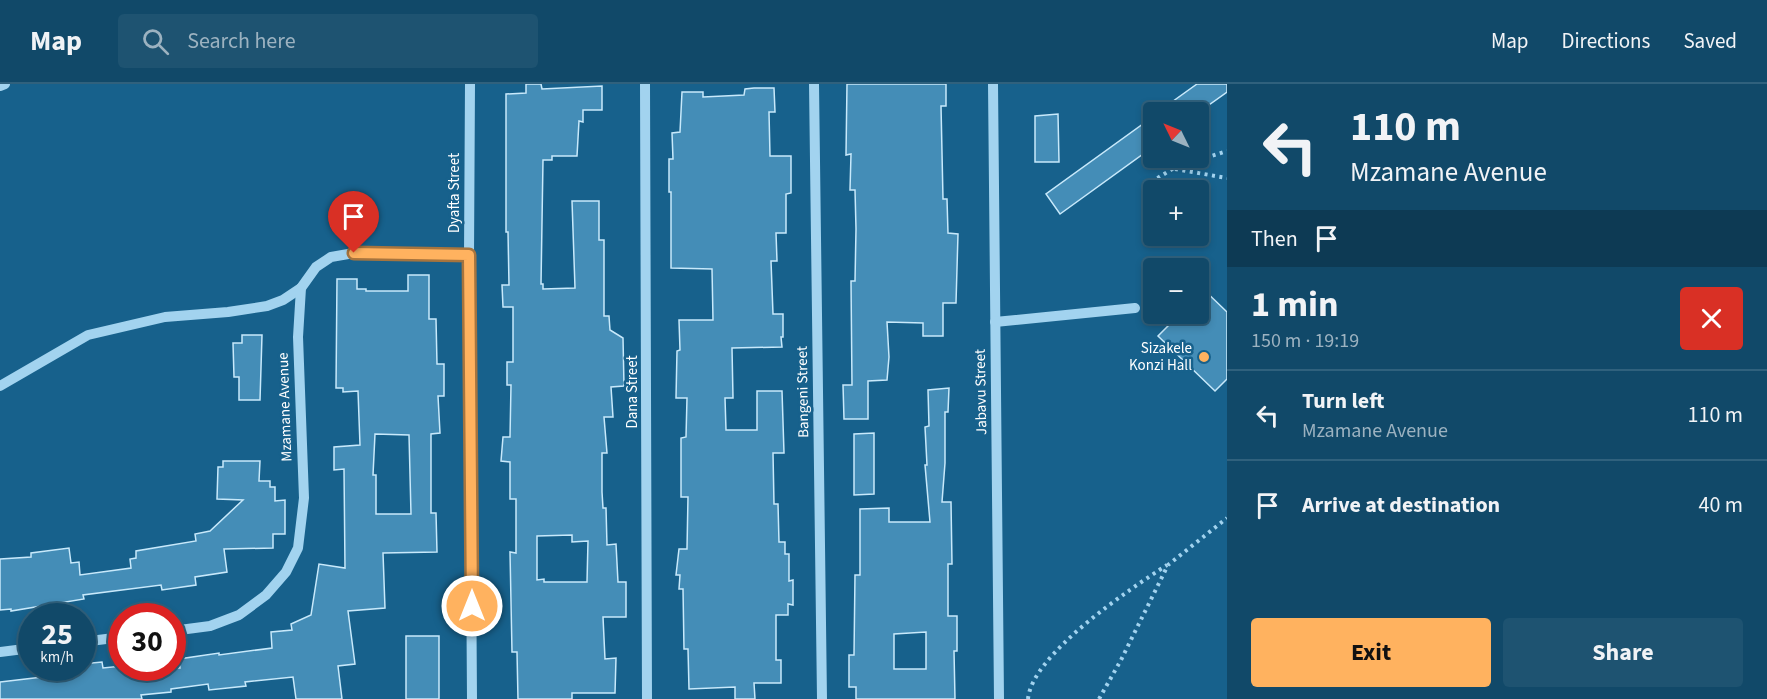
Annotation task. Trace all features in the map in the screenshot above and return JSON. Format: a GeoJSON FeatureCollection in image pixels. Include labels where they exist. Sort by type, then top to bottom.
{"type":"FeatureCollection","features":[{"type":"Feature","properties":{"kind":"street"},"geometry":{"type":"LineString","coordinates":[[0,86],[5,84]]}},
{"type":"Feature","properties":{"kind":"street","name":"Dyafta Street"},"geometry":{"type":"LineString","coordinates":[[470,84],[472,699]]}},
{"type":"Feature","properties":{"kind":"street","name":"Dana Street"},"geometry":{"type":"LineString","coordinates":[[645,84],[647,699]]}},
{"type":"Feature","properties":{"kind":"street","name":"Bangeni Street"},"geometry":{"type":"LineString","coordinates":[[814,84],[822,699]]}},
{"type":"Feature","properties":{"kind":"street","name":"Jabavu Street"},"geometry":{"type":"LineString","coordinates":[[993,84],[999,699]]}},
{"type":"Feature","properties":{"kind":"street"},"geometry":{"type":"LineString","coordinates":[[0,386],[88,335],[165,317],[228,312],[267,306],[283,300],[300,288],[316,267],[331,257],[354,253],[469,255]]}},
{"type":"Feature","properties":{"kind":"street","name":"Mzamane Avenue"},"geometry":{"type":"LineString","coordinates":[[186,629],[210,626],[239,615],[266,595],[286,572],[298,548],[303,498],[298,337],[300,288]]}},
{"type":"Feature","properties":{"kind":"street"},"geometry":{"type":"LineString","coordinates":[[995,322],[1135,309]]}},
{"type":"Feature","properties":{"kind":"street"},"geometry":{"type":"LineString","coordinates":[[0,652],[18,650]]}},
{"type":"Feature","properties":{"kind":"path"},"geometry":{"type":"LineString","coordinates":[[1209,157],[1227,151]]}},
{"type":"Feature","properties":{"kind":"path"},"geometry":{"type":"LineString","coordinates":[[1154,180],[1174,168],[1227,178]]}},
{"type":"Feature","properties":{"kind":"path"},"geometry":{"type":"LineString","coordinates":[[1028,699],[1029,690],[1046,661],[1076,632],[1127,591],[1168,565],[1227,518]]}},
{"type":"Feature","properties":{"kind":"path"},"geometry":{"type":"LineString","coordinates":[[1100,699],[1168,565]]}},
{"type":"Feature","properties":{"kind":"building"},"geometry":{"type":"Polygon","coordinates":[[[526,84],[541,84],[542,89],[602,86],[602,110],[583,110],[583,122],[579,121],[577,156],[552,156],[552,160],[543,160],[541,284],[543,284],[543,289],[575,288],[572,201],[599,201],[599,240],[604,240],[604,316],[609,316],[610,330],[623,338],[624,386],[611,387],[613,417],[604,417],[607,453],[602,453],[602,492],[603,508],[606,508],[607,545],[616,544],[618,582],[626,582],[626,617],[603,617],[605,659],[616,658],[615,693],[572,693],[572,699],[518,699],[517,652],[512,652],[510,552],[516,553],[516,499],[510,499],[510,462],[501,461],[503,437],[510,437],[511,385],[507,385],[507,362],[513,362],[513,307],[503,307],[502,285],[509,285],[508,232],[506,232],[506,94],[526,93],[526,84]],[[572,535],[537,536],[537,580],[587,582],[588,541],[572,542],[572,535]]]}},
{"type":"Feature","properties":{"kind":"building"},"geometry":{"type":"Polygon","coordinates":[[[847,84],[946,84],[946,106],[941,106],[943,199],[947,199],[948,233],[958,234],[956,303],[943,303],[943,336],[923,336],[923,323],[887,322],[889,357],[887,380],[868,381],[868,419],[844,419],[843,385],[852,385],[851,281],[855,281],[856,229],[855,190],[850,190],[851,154],[846,155],[847,84]]]}},
{"type":"Feature","properties":{"kind":"building"},"geometry":{"type":"Polygon","coordinates":[[[1197,84],[1227,84],[1227,92],[1209,105],[1209,102],[1172,102],[1197,84]]]}},
{"type":"Feature","properties":{"kind":"building"},"geometry":{"type":"Polygon","coordinates":[[[774,88],[775,112],[769,112],[770,156],[791,156],[791,193],[786,194],[786,233],[776,233],[777,261],[771,261],[773,314],[783,314],[783,337],[781,337],[782,347],[732,348],[733,398],[725,398],[726,430],[757,430],[757,391],[782,391],[784,453],[773,453],[774,504],[778,504],[779,542],[785,542],[785,554],[789,554],[789,581],[793,580],[793,605],[788,604],[788,615],[776,615],[776,660],[781,660],[781,683],[754,683],[755,699],[735,699],[735,687],[689,689],[688,649],[684,649],[683,589],[679,589],[680,575],[676,575],[679,549],[687,549],[688,497],[681,497],[681,438],[686,437],[687,398],[676,398],[677,351],[680,350],[679,320],[713,320],[712,269],[671,268],[669,159],[673,159],[672,133],[680,132],[682,92],[703,92],[703,97],[744,95],[745,89],[774,88]]]}},
{"type":"Feature","properties":{"kind":"building"},"geometry":{"type":"Polygon","coordinates":[[[1058,114],[1059,162],[1035,162],[1035,116],[1058,114]]]}},
{"type":"Feature","properties":{"kind":"building"},"geometry":{"type":"Polygon","coordinates":[[[1143,124],[1143,154],[1060,214],[1046,194],[1143,124]]]}},
{"type":"Feature","properties":{"kind":"building"},"geometry":{"type":"Polygon","coordinates":[[[408,275],[429,275],[429,319],[436,319],[437,364],[444,364],[444,396],[438,396],[440,433],[431,434],[431,513],[436,513],[437,552],[383,553],[385,608],[348,611],[355,664],[338,666],[342,699],[296,699],[293,677],[245,682],[246,686],[209,690],[208,684],[171,689],[171,692],[141,695],[142,699],[0,699],[0,682],[18,680],[96,681],[96,663],[102,662],[103,668],[108,667],[108,681],[186,681],[186,658],[272,648],[271,632],[292,630],[291,624],[311,615],[319,564],[345,568],[344,469],[334,470],[334,447],[360,445],[358,391],[343,392],[343,388],[336,388],[337,279],[357,279],[357,289],[366,289],[366,291],[408,291],[408,275]],[[375,434],[373,475],[376,475],[376,514],[411,514],[409,435],[375,434]]]}},
{"type":"Feature","properties":{"kind":"building","name":"Sizakele Konzi Hall"},"geometry":{"type":"Polygon","coordinates":[[[1209,295],[1227,312],[1227,379],[1215,391],[1158,336],[1170,324],[1209,324],[1209,295]]]}},
{"type":"Feature","properties":{"kind":"building"},"geometry":{"type":"Polygon","coordinates":[[[242,335],[262,335],[260,400],[239,400],[239,377],[234,377],[233,343],[242,343],[242,335]]]}},
{"type":"Feature","properties":{"kind":"building"},"geometry":{"type":"Polygon","coordinates":[[[949,388],[948,412],[945,412],[942,502],[951,502],[952,564],[948,564],[948,616],[957,616],[957,651],[954,651],[955,699],[856,699],[856,687],[849,687],[849,655],[854,655],[855,575],[860,575],[860,509],[889,508],[889,522],[930,522],[925,465],[927,465],[925,427],[929,426],[928,390],[949,388]],[[926,632],[894,634],[894,669],[926,669],[926,632]]]}},
{"type":"Feature","properties":{"kind":"building"},"geometry":{"type":"Polygon","coordinates":[[[874,433],[874,494],[854,495],[854,434],[874,433]]]}},
{"type":"Feature","properties":{"kind":"building"},"geometry":{"type":"Polygon","coordinates":[[[223,461],[260,461],[259,481],[270,481],[270,487],[275,487],[275,501],[285,500],[285,534],[273,534],[273,548],[224,549],[227,572],[195,577],[196,585],[162,590],[161,585],[83,595],[84,599],[60,603],[18,603],[18,610],[0,610],[0,559],[31,557],[31,553],[69,548],[71,563],[79,562],[80,575],[131,568],[130,559],[136,558],[136,551],[196,541],[195,534],[210,531],[243,500],[217,499],[218,467],[223,467],[223,461]]]}},
{"type":"Feature","properties":{"kind":"building"},"geometry":{"type":"Polygon","coordinates":[[[406,636],[439,636],[439,699],[406,699],[406,636]]]}},
{"type":"Feature","properties":{"kind":"place","name":"Sizakele Konzi Hall"},"geometry":{"type":"Point","coordinates":[1204,357]}},
{"type":"Feature","properties":{"kind":"route"},"geometry":{"type":"LineString","coordinates":[[354,253],[469,255],[472,606]]}}]}
